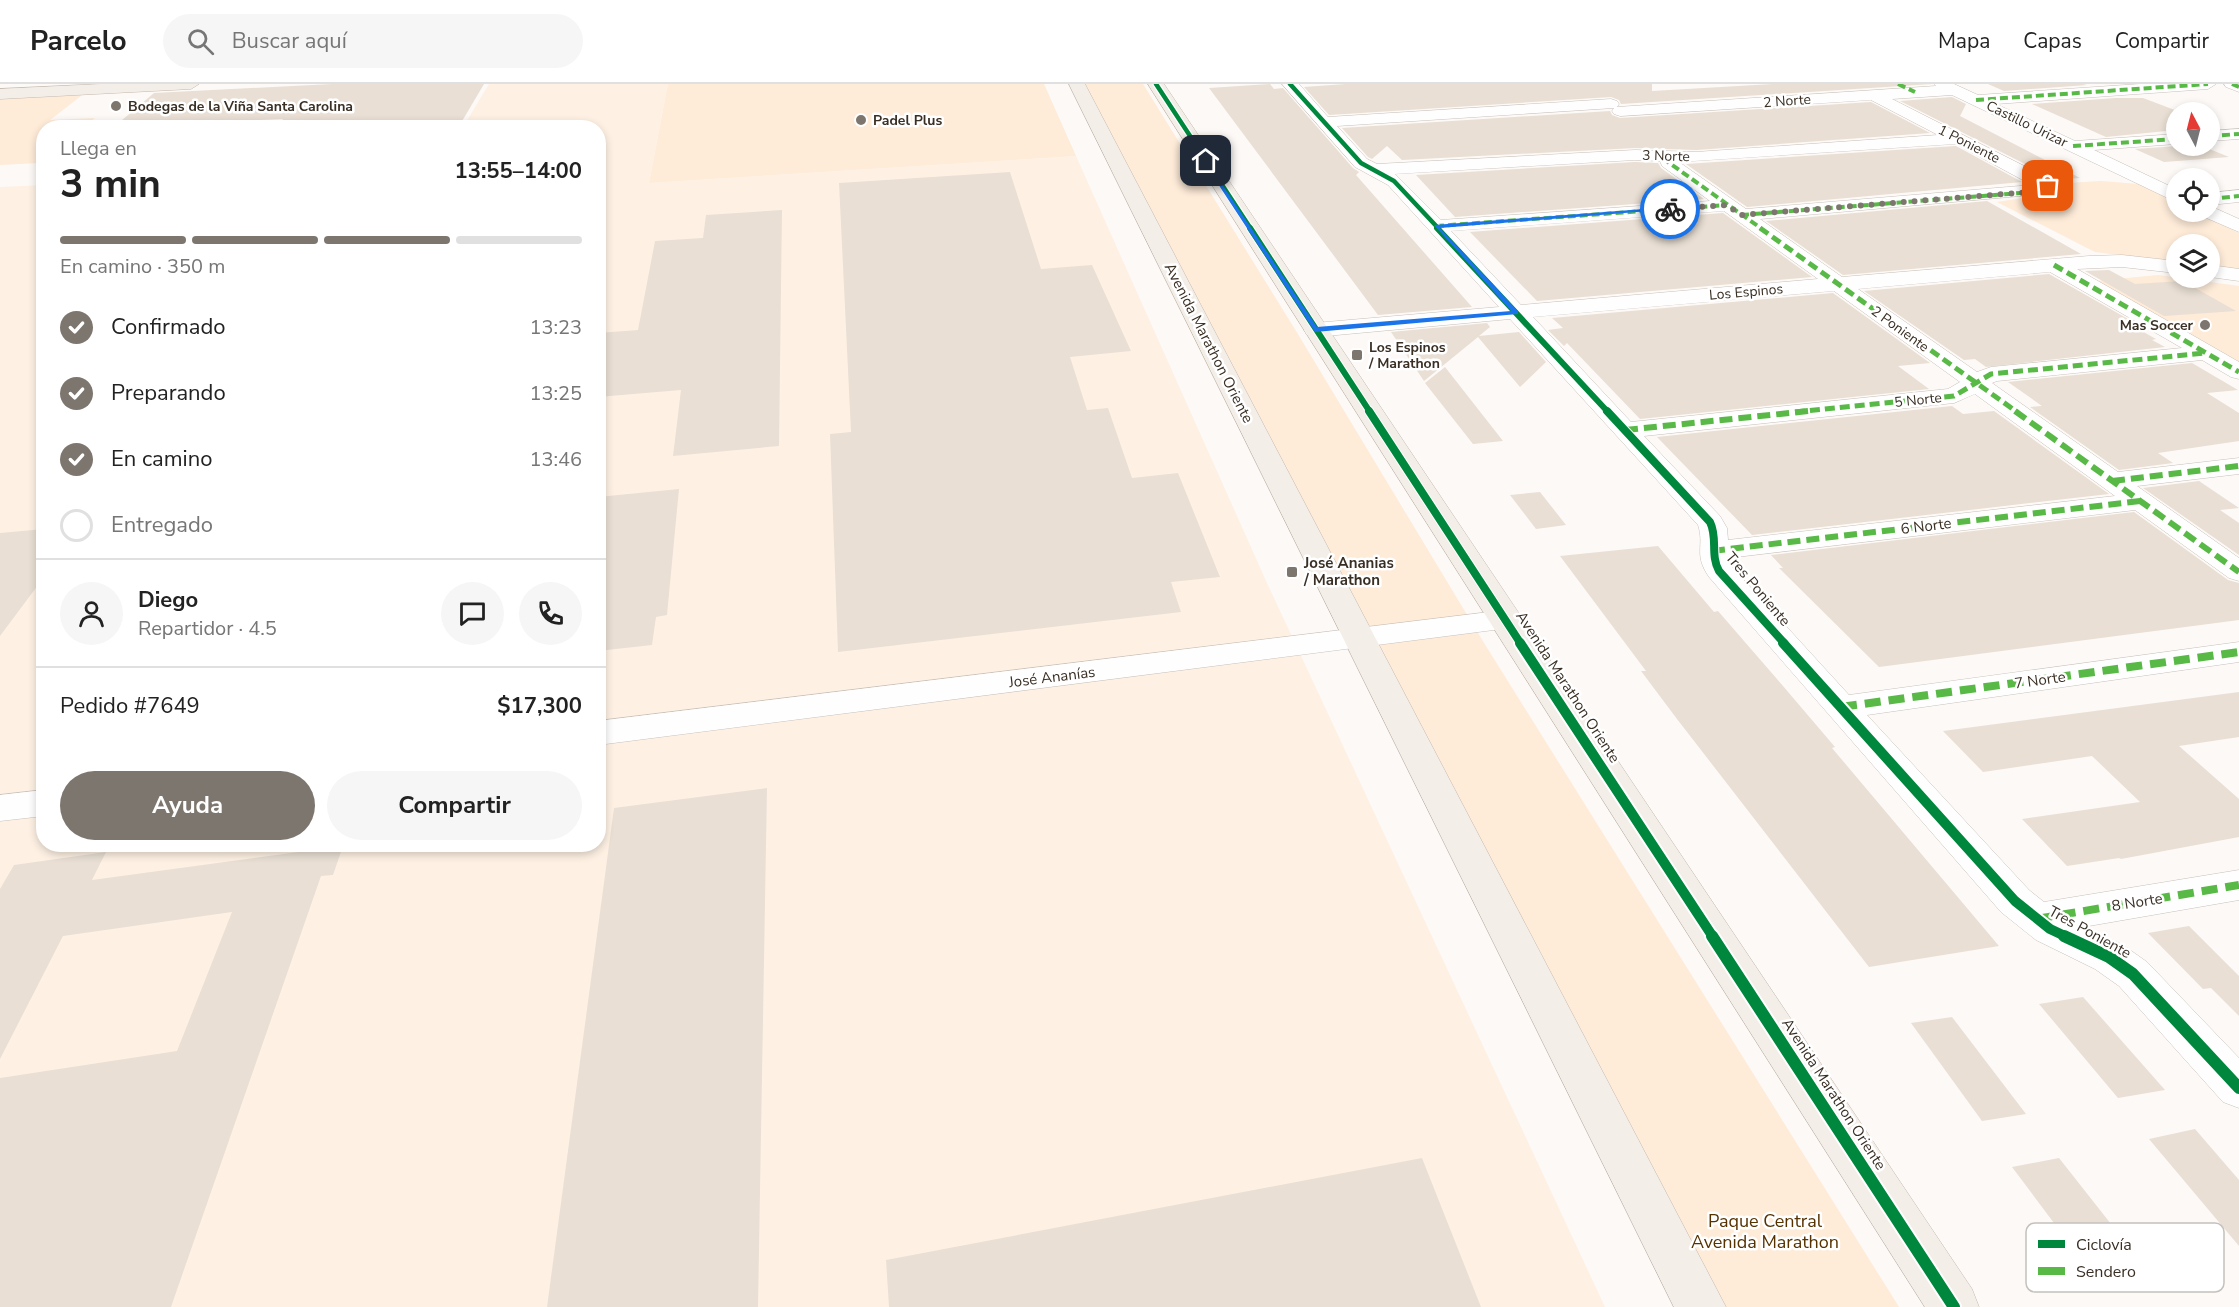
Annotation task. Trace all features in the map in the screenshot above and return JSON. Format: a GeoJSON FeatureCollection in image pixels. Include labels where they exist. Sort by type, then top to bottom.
{"type":"FeatureCollection","features":[{"type":"Feature","properties":{"kind":"main road"},"geometry":{"type":"LineString","coordinates":[[0,94],[191,84]]}},
{"type":"Feature","properties":{"kind":"main road","name":"Avenida Marathon Oriente"},"geometry":{"type":"LineString","coordinates":[[1077,84],[1701,1307]]}},
{"type":"Feature","properties":{"kind":"main road","name":"Avenida Marathon Oriente"},"geometry":{"type":"LineString","coordinates":[[1156,84],[1954,1307]]}},
{"type":"Feature","properties":{"kind":"street","name":"Tres Poniente"},"geometry":{"type":"LineString","coordinates":[[1290,84],[1361,163],[1394,181],[1710,522],[1714,531],[1712,559],[1719,571],[2015,901],[2036,919],[2066,938],[2109,957],[2133,974],[2239,1089]]}},
{"type":"Feature","properties":{"kind":"street"},"geometry":{"type":"LineString","coordinates":[[1898,84],[1915,92]]}},
{"type":"Feature","properties":{"kind":"street"},"geometry":{"type":"LineString","coordinates":[[1976,100],[2208,84]]}},
{"type":"Feature","properties":{"kind":"street"},"geometry":{"type":"LineString","coordinates":[[2232,84],[2239,87]]}},
{"type":"Feature","properties":{"kind":"street","name":"2 Norte"},"geometry":{"type":"LineString","coordinates":[[1324,122],[1873,95],[1948,87]]}},
{"type":"Feature","properties":{"kind":"street","name":"Castillo Urizar"},"geometry":{"type":"LineString","coordinates":[[1948,87],[2166,191]]}},
{"type":"Feature","properties":{"kind":"street"},"geometry":{"type":"LineString","coordinates":[[1592,91],[1639,125]]}},
{"type":"Feature","properties":{"kind":"street","name":"1 Poniente"},"geometry":{"type":"LineString","coordinates":[[1734,210],[2033,192],[2048,189],[2048,186],[1873,95]]}},
{"type":"Feature","properties":{"kind":"street"},"geometry":{"type":"LineString","coordinates":[[2220,135],[2239,134]]}},
{"type":"Feature","properties":{"kind":"street","name":"3 Norte"},"geometry":{"type":"LineString","coordinates":[[1374,170],[1635,155],[1665,148],[1696,157],[1958,139]]}},
{"type":"Feature","properties":{"kind":"street"},"geometry":{"type":"LineString","coordinates":[[2073,146],[2166,140]]}},
{"type":"Feature","properties":{"kind":"street","name":"2 Poniente"},"geometry":{"type":"LineString","coordinates":[[1665,148],[1668,162],[2239,572]]}},
{"type":"Feature","properties":{"kind":"street"},"geometry":{"type":"LineString","coordinates":[[2220,198],[2239,196]]}},
{"type":"Feature","properties":{"kind":"street"},"geometry":{"type":"LineString","coordinates":[[1436,226],[1734,210]]}},
{"type":"Feature","properties":{"kind":"street"},"geometry":{"type":"LineString","coordinates":[[2220,217],[2239,226]]}},
{"type":"Feature","properties":{"kind":"street","name":"Los Espinos"},"geometry":{"type":"LineString","coordinates":[[1315,330],[2054,265],[2122,261],[2166,266]]}},
{"type":"Feature","properties":{"kind":"street"},"geometry":{"type":"LineString","coordinates":[[2054,265],[2239,372]]}},
{"type":"Feature","properties":{"kind":"street"},"geometry":{"type":"LineString","coordinates":[[2220,272],[2239,275]]}},
{"type":"Feature","properties":{"kind":"street","name":"5 Norte"},"geometry":{"type":"LineString","coordinates":[[1625,430],[1953,396],[1991,374],[2205,353]]}},
{"type":"Feature","properties":{"kind":"street"},"geometry":{"type":"LineString","coordinates":[[2112,481],[2239,466]]}},
{"type":"Feature","properties":{"kind":"street","name":"6 Norte"},"geometry":{"type":"LineString","coordinates":[[1712,550],[2140,501]]}},
{"type":"Feature","properties":{"kind":"street","name":"José Ananías"},"geometry":{"type":"LineString","coordinates":[[606,732],[1506,620]]}},
{"type":"Feature","properties":{"kind":"street","name":"7 Norte"},"geometry":{"type":"LineString","coordinates":[[1841,707],[2239,652]]}},
{"type":"Feature","properties":{"kind":"street"},"geometry":{"type":"LineString","coordinates":[[0,808],[36,804]]}},
{"type":"Feature","properties":{"kind":"street","name":"8 Norte"},"geometry":{"type":"LineString","coordinates":[[2036,919],[2239,885]]}},
{"type":"Feature","properties":{"kind":"shaded area"},"geometry":{"type":"Polygon","coordinates":[[[489,84],[668,84],[649,183],[1076,156],[1267,583],[1605,1307],[0,1307],[0,187],[36,185],[36,852],[606,852],[606,120],[467,120],[489,84]]]}},
{"type":"Feature","properties":{"kind":"green space","name":"Padel Plus"},"geometry":{"type":"Polygon","coordinates":[[[668,84],[1044,84],[1076,156],[649,183],[668,84]]]}},
{"type":"Feature","properties":{"kind":"green space","name":"Paque Central Avenida Marathon"},"geometry":{"type":"Polygon","coordinates":[[[1085,84],[1143,84],[1296,331],[1484,643],[1899,1307],[1721,1307],[1085,84]]]}},
{"type":"Feature","properties":{"kind":"green space"},"geometry":{"type":"Polygon","coordinates":[[[82,95],[50,120],[36,120],[36,163],[0,165],[0,99],[82,95]]]}},
{"type":"Feature","properties":{"kind":"green space"},"geometry":{"type":"Polygon","coordinates":[[[95,118],[92,120],[50,120],[95,118]]]}},
{"type":"Feature","properties":{"kind":"green space"},"geometry":{"type":"Polygon","coordinates":[[[2101,181],[2139,184],[2166,197],[2166,222],[2216,222],[2239,233],[2239,270],[2220,267],[2220,234],[2166,234],[2166,261],[2095,252],[1997,202],[2055,193],[2052,184],[2101,181]]]}},
{"type":"Feature","properties":{"kind":"green space","name":"Mas Soccer"},"geometry":{"type":"Polygon","coordinates":[[[2158,275],[2166,276],[2166,288],[2220,288],[2220,283],[2239,286],[2239,363],[2096,281],[2158,275]]]}},
{"type":"Feature","properties":{"kind":"building"},"geometry":{"type":"Polygon","coordinates":[[[332,84],[484,84],[463,120],[122,120],[154,93],[332,84]]]}},
{"type":"Feature","properties":{"kind":"building"},"geometry":{"type":"Polygon","coordinates":[[[1270,84],[1274,89],[1283,88],[1359,172],[1356,175],[1472,307],[1378,315],[1209,88],[1270,84]]]}},
{"type":"Feature","properties":{"kind":"building"},"geometry":{"type":"Polygon","coordinates":[[[1346,84],[1652,84],[1652,91],[1773,84],[1932,84],[1621,104],[1619,100],[1611,97],[1329,115],[1304,87],[1346,84]]]}},
{"type":"Feature","properties":{"kind":"building"},"geometry":{"type":"Polygon","coordinates":[[[1988,84],[2083,84],[2087,85],[2004,91],[1988,84]]]}},
{"type":"Feature","properties":{"kind":"building"},"geometry":{"type":"Polygon","coordinates":[[[1952,97],[1966,104],[1960,116],[2080,178],[2051,180],[2045,174],[1900,101],[1952,97]]]}},
{"type":"Feature","properties":{"kind":"building"},"geometry":{"type":"Polygon","coordinates":[[[2143,98],[2166,107],[2166,131],[2106,137],[2032,104],[2143,98]]]}},
{"type":"Feature","properties":{"kind":"building"},"geometry":{"type":"Polygon","coordinates":[[[1871,102],[1930,133],[1696,150],[1635,148],[1402,160],[1387,146],[1372,159],[1368,157],[1342,128],[1610,111],[1612,115],[1620,118],[1871,102]]]}},
{"type":"Feature","properties":{"kind":"building"},"geometry":{"type":"Polygon","coordinates":[[[1956,146],[2022,182],[1747,207],[1686,164],[1956,146]]]}},
{"type":"Feature","properties":{"kind":"building"},"geometry":{"type":"Polygon","coordinates":[[[2166,147],[2166,156],[2220,156],[2220,153],[2229,157],[2164,162],[2135,149],[2166,147]]]}},
{"type":"Feature","properties":{"kind":"building"},"geometry":{"type":"Polygon","coordinates":[[[1635,162],[1658,163],[1661,168],[1704,199],[1455,217],[1416,175],[1635,162]]]}},
{"type":"Feature","properties":{"kind":"building"},"geometry":{"type":"Polygon","coordinates":[[[1010,172],[1041,269],[1092,265],[1131,351],[1070,357],[1087,410],[1108,408],[1132,478],[1178,473],[1220,577],[1171,582],[1181,612],[838,652],[830,434],[851,432],[839,183],[1010,172]]]}},
{"type":"Feature","properties":{"kind":"building"},"geometry":{"type":"Polygon","coordinates":[[[1987,201],[2081,254],[1843,275],[1766,221],[1987,201]]]}},
{"type":"Feature","properties":{"kind":"building"},"geometry":{"type":"Polygon","coordinates":[[[782,210],[779,446],[673,456],[681,390],[606,396],[606,332],[638,330],[655,241],[703,238],[706,215],[782,210]]]}},
{"type":"Feature","properties":{"kind":"building"},"geometry":{"type":"Polygon","coordinates":[[[1723,213],[1812,277],[1537,301],[1470,232],[1723,213]]]}},
{"type":"Feature","properties":{"kind":"building"},"geometry":{"type":"Polygon","coordinates":[[[2109,270],[2135,284],[2166,282],[2166,288],[2195,288],[2236,311],[2164,316],[2085,271],[2109,270]]]}},
{"type":"Feature","properties":{"kind":"building"},"geometry":{"type":"Polygon","coordinates":[[[2049,274],[2128,319],[2122,320],[2156,339],[2152,340],[2165,347],[1986,367],[1975,359],[1964,360],[1864,291],[2049,274]]]}},
{"type":"Feature","properties":{"kind":"building"},"geometry":{"type":"Polygon","coordinates":[[[1833,293],[1930,363],[1898,366],[1929,389],[1640,419],[1567,343],[1564,346],[1548,330],[1563,328],[1552,318],[1833,293]]]}},
{"type":"Feature","properties":{"kind":"building"},"geometry":{"type":"Polygon","coordinates":[[[1487,323],[1490,327],[1479,336],[1519,332],[1546,362],[1520,387],[1478,337],[1424,381],[1391,332],[1487,323]]]}},
{"type":"Feature","properties":{"kind":"building"},"geometry":{"type":"Polygon","coordinates":[[[2192,363],[2238,390],[2207,393],[2239,413],[2239,441],[2158,453],[2173,463],[2119,470],[2030,407],[2042,406],[2008,382],[2192,363]]]}},
{"type":"Feature","properties":{"kind":"building"},"geometry":{"type":"Polygon","coordinates":[[[1445,367],[1503,441],[1473,444],[1425,383],[1445,367]]]}},
{"type":"Feature","properties":{"kind":"building"},"geometry":{"type":"Polygon","coordinates":[[[1952,406],[1963,414],[1994,411],[2109,494],[1752,535],[1657,437],[1952,406]]]}},
{"type":"Feature","properties":{"kind":"building"},"geometry":{"type":"Polygon","coordinates":[[[2199,481],[2239,508],[2220,510],[2239,523],[2239,555],[2143,488],[2199,481]]]}},
{"type":"Feature","properties":{"kind":"building"},"geometry":{"type":"Polygon","coordinates":[[[679,489],[667,615],[656,617],[652,645],[606,650],[606,496],[679,489]]]}},
{"type":"Feature","properties":{"kind":"building"},"geometry":{"type":"Polygon","coordinates":[[[1540,492],[1566,525],[1536,529],[1510,495],[1540,492]]]}},
{"type":"Feature","properties":{"kind":"building"},"geometry":{"type":"Polygon","coordinates":[[[2134,512],[2228,580],[2239,583],[2239,620],[1879,667],[1779,568],[1783,568],[1771,555],[2134,512]]]}},
{"type":"Feature","properties":{"kind":"building"},"geometry":{"type":"Polygon","coordinates":[[[36,530],[36,588],[0,636],[0,533],[36,530]]]}},
{"type":"Feature","properties":{"kind":"building"},"geometry":{"type":"Polygon","coordinates":[[[1658,546],[1714,612],[1718,611],[1783,686],[1835,747],[1832,748],[1999,946],[1869,967],[1677,719],[1641,671],[1646,671],[1560,556],[1658,546]]]}},
{"type":"Feature","properties":{"kind":"building"},"geometry":{"type":"Polygon","coordinates":[[[2239,692],[2239,737],[2179,746],[2239,799],[2239,837],[2121,859],[2067,866],[2022,819],[2140,802],[2092,756],[1983,772],[1943,731],[2239,692]]]}},
{"type":"Feature","properties":{"kind":"building"},"geometry":{"type":"Polygon","coordinates":[[[767,788],[758,1307],[547,1307],[614,808],[767,788]]]}},
{"type":"Feature","properties":{"kind":"building"},"geometry":{"type":"Polygon","coordinates":[[[106,852],[92,880],[299,852],[341,852],[333,875],[321,876],[171,1307],[0,1307],[0,1078],[177,1051],[232,912],[63,936],[0,1059],[0,889],[14,865],[106,852]]]}},
{"type":"Feature","properties":{"kind":"building"},"geometry":{"type":"Polygon","coordinates":[[[2189,926],[2239,976],[2239,1016],[2211,988],[2203,989],[2148,933],[2189,926]]]}},
{"type":"Feature","properties":{"kind":"building"},"geometry":{"type":"Polygon","coordinates":[[[2083,997],[2165,1090],[2118,1098],[2039,1004],[2083,997]]]}},
{"type":"Feature","properties":{"kind":"building"},"geometry":{"type":"Polygon","coordinates":[[[1952,1017],[2026,1114],[1982,1121],[1911,1023],[1952,1017]]]}},
{"type":"Feature","properties":{"kind":"building"},"geometry":{"type":"Polygon","coordinates":[[[2195,1129],[2239,1180],[2239,1246],[2224,1228],[2224,1223],[2220,1223],[2149,1139],[2195,1129]]]}},
{"type":"Feature","properties":{"kind":"building"},"geometry":{"type":"Polygon","coordinates":[[[1422,1158],[1481,1307],[889,1307],[886,1260],[1422,1158]]]}},
{"type":"Feature","properties":{"kind":"building"},"geometry":{"type":"Polygon","coordinates":[[[2059,1158],[2110,1223],[2054,1223],[2012,1167],[2059,1158]]]}},
{"type":"Feature","properties":{"kind":"marked path"},"geometry":{"type":"LineString","coordinates":[[1898,84],[1915,92]]}},
{"type":"Feature","properties":{"kind":"marked path"},"geometry":{"type":"LineString","coordinates":[[1976,100],[2208,84]]}},
{"type":"Feature","properties":{"kind":"marked path"},"geometry":{"type":"LineString","coordinates":[[2232,84],[2239,87]]}},
{"type":"Feature","properties":{"kind":"marked path"},"geometry":{"type":"LineString","coordinates":[[2220,135],[2239,134]]}},
{"type":"Feature","properties":{"kind":"marked path"},"geometry":{"type":"LineString","coordinates":[[2073,146],[2166,140]]}},
{"type":"Feature","properties":{"kind":"marked path"},"geometry":{"type":"LineString","coordinates":[[1671,156],[1668,162],[2239,572]]}},
{"type":"Feature","properties":{"kind":"marked path"},"geometry":{"type":"LineString","coordinates":[[1741,215],[2033,192]]}},
{"type":"Feature","properties":{"kind":"marked path"},"geometry":{"type":"LineString","coordinates":[[2220,198],[2239,196]]}},
{"type":"Feature","properties":{"kind":"marked path"},"geometry":{"type":"LineString","coordinates":[[1436,226],[1727,205]]}},
{"type":"Feature","properties":{"kind":"marked path"},"geometry":{"type":"LineString","coordinates":[[2054,265],[2239,372]]}},
{"type":"Feature","properties":{"kind":"marked path"},"geometry":{"type":"LineString","coordinates":[[1625,430],[1954,396],[1991,374],[2205,353]]}},
{"type":"Feature","properties":{"kind":"marked path"},"geometry":{"type":"LineString","coordinates":[[2112,481],[2239,466]]}},
{"type":"Feature","properties":{"kind":"marked path"},"geometry":{"type":"LineString","coordinates":[[1712,551],[2140,501]]}},
{"type":"Feature","properties":{"kind":"marked path"},"geometry":{"type":"LineString","coordinates":[[1841,707],[2239,652]]}},
{"type":"Feature","properties":{"kind":"marked path"},"geometry":{"type":"LineString","coordinates":[[2036,919],[2239,885]]}},
{"type":"Feature","properties":{"kind":"cycle path"},"geometry":{"type":"LineString","coordinates":[[1156,84],[1954,1307]]}},
{"type":"Feature","properties":{"kind":"cycle path"},"geometry":{"type":"LineString","coordinates":[[1290,84],[1361,163],[1394,181],[1710,522],[1714,534],[1715,564],[1719,571],[2015,901],[2050,929],[2109,957],[2133,974],[2239,1088]]}},
{"type":"Feature","properties":{"kind":"way so far"},"geometry":{"type":"LineString","coordinates":[[1670,209],[1727,205],[1741,215],[2043,191],[2048,189],[2048,186]]}},
{"type":"Feature","properties":{"kind":"place","name":"Bodegas de la Viña Santa Carolina"},"geometry":{"type":"Point","coordinates":[116,106]}},
{"type":"Feature","properties":{"kind":"place","name":"Padel Plus"},"geometry":{"type":"Point","coordinates":[861,120]}},
{"type":"Feature","properties":{"kind":"place","name":"Mas Soccer"},"geometry":{"type":"Point","coordinates":[2205,325]}},
{"type":"Feature","properties":{"kind":"place","name":"Los Espinos / Marathon"},"geometry":{"type":"Point","coordinates":[1357,355]}},
{"type":"Feature","properties":{"kind":"place","name":"José Ananias / Marathon"},"geometry":{"type":"Point","coordinates":[1292,572]}},
{"type":"Feature","properties":{"kind":"route"},"geometry":{"type":"LineString","coordinates":[[1206,161],[1315,330],[1516,312],[1436,226],[1670,209]]}}]}
